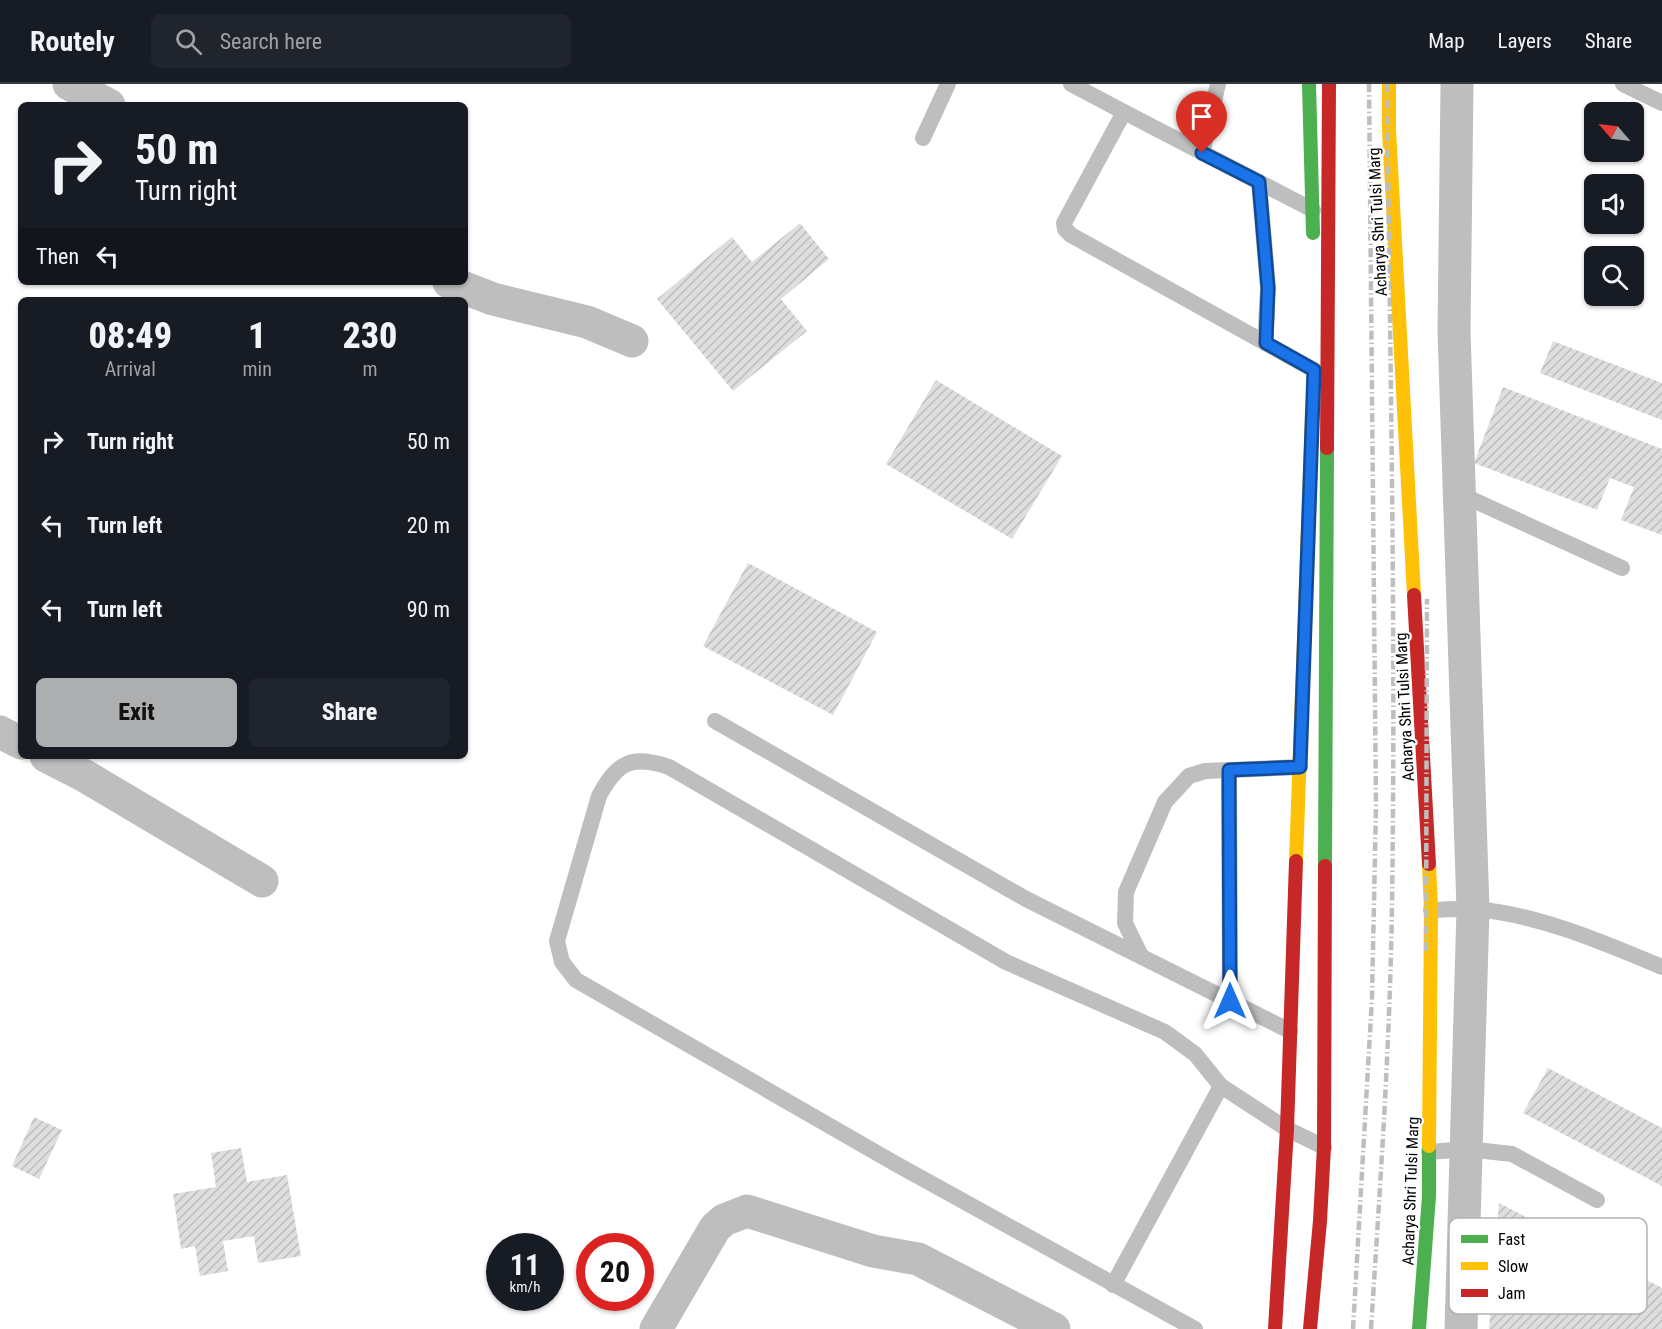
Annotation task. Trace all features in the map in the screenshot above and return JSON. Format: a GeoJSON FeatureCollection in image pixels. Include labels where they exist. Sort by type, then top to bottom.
{"type":"FeatureCollection","features":[{"type":"Feature","properties":{"kind":"main road"},"geometry":{"type":"LineString","coordinates":[[1309,84],[1316,314],[1314,376]]}},
{"type":"Feature","properties":{"kind":"main road"},"geometry":{"type":"LineString","coordinates":[[1310,1329],[1324,1147],[1329,84]]}},
{"type":"Feature","properties":{"kind":"main road","name":"Acharya Shri Tulsi Marg"},"geometry":{"type":"LineString","coordinates":[[1389,84],[1389,142],[1431,910],[1429,1196],[1419,1329]]}},
{"type":"Feature","properties":{"kind":"main road"},"geometry":{"type":"LineString","coordinates":[[1275,1329],[1287,1129],[1313,405]]}},
{"type":"Feature","properties":{"kind":"street"},"geometry":{"type":"LineString","coordinates":[[1457,84],[1455,331],[1473,909],[1465,1218]]}},
{"type":"Feature","properties":{"kind":"street"},"geometry":{"type":"LineString","coordinates":[[457,285],[493,299],[587,322],[632,342]]}},
{"type":"Feature","properties":{"kind":"street"},"geometry":{"type":"LineString","coordinates":[[0,732],[18,741]]}},
{"type":"Feature","properties":{"kind":"street"},"geometry":{"type":"LineString","coordinates":[[52,759],[85,776],[262,881]]}},
{"type":"Feature","properties":{"kind":"street"},"geometry":{"type":"LineString","coordinates":[[656,1329],[715,1228],[723,1220],[747,1211],[873,1251],[918,1259],[1054,1329]]}},
{"type":"Feature","properties":{"kind":"street"},"geometry":{"type":"LineString","coordinates":[[1461,1329],[1462,1314]]}},
{"type":"Feature","properties":{"kind":"lane"},"geometry":{"type":"LineString","coordinates":[[923,138],[948,84]]}},
{"type":"Feature","properties":{"kind":"lane"},"geometry":{"type":"LineString","coordinates":[[1071,84],[1313,210]]}},
{"type":"Feature","properties":{"kind":"lane"},"geometry":{"type":"LineString","coordinates":[[1202,153],[1218,84]]}},
{"type":"Feature","properties":{"kind":"lane"},"geometry":{"type":"LineString","coordinates":[[1623,84],[1662,103]]}},
{"type":"Feature","properties":{"kind":"lane"},"geometry":{"type":"LineString","coordinates":[[1124,112],[1064,223],[1065,229],[1071,235],[1266,343],[1314,376]]}},
{"type":"Feature","properties":{"kind":"lane"},"geometry":{"type":"LineString","coordinates":[[1259,182],[1268,288],[1266,343]]}},
{"type":"Feature","properties":{"kind":"lane"},"geometry":{"type":"LineString","coordinates":[[1460,495],[1622,568]]}},
{"type":"Feature","properties":{"kind":"lane"},"geometry":{"type":"LineString","coordinates":[[715,721],[1026,899],[1290,1031]]}},
{"type":"Feature","properties":{"kind":"lane"},"geometry":{"type":"LineString","coordinates":[[1195,1329],[1113,1285],[576,980],[562,962],[557,941],[600,796],[610,776],[621,767],[634,761],[651,762],[669,767],[1006,962],[1165,1032],[1195,1054],[1221,1086],[1287,1129],[1324,1147]]}},
{"type":"Feature","properties":{"kind":"lane"},"geometry":{"type":"LineString","coordinates":[[1141,956],[1125,924],[1126,892],[1165,802],[1189,776],[1205,771],[1300,767]]}},
{"type":"Feature","properties":{"kind":"lane"},"geometry":{"type":"LineString","coordinates":[[1229,770],[1230,1001]]}},
{"type":"Feature","properties":{"kind":"lane"},"geometry":{"type":"LineString","coordinates":[[1431,910],[1473,909],[1525,918],[1610,945],[1662,967]]}},
{"type":"Feature","properties":{"kind":"lane"},"geometry":{"type":"LineString","coordinates":[[1113,1285],[1221,1086]]}},
{"type":"Feature","properties":{"kind":"lane"},"geometry":{"type":"LineString","coordinates":[[1429,1152],[1467,1149],[1512,1154],[1597,1200]]}},
{"type":"Feature","properties":{"kind":"building"},"geometry":{"type":"Polygon","coordinates":[[[800,223],[829,259],[781,299],[807,331],[733,391],[657,299],[732,237],[752,262],[800,223]]]}},
{"type":"Feature","properties":{"kind":"building"},"geometry":{"type":"Polygon","coordinates":[[[1553,341],[1662,383],[1662,420],[1540,373],[1553,341]]]}},
{"type":"Feature","properties":{"kind":"building"},"geometry":{"type":"Polygon","coordinates":[[[936,380],[1062,456],[1012,539],[886,464],[936,380]]]}},
{"type":"Feature","properties":{"kind":"building"},"geometry":{"type":"Polygon","coordinates":[[[1503,387],[1662,449],[1662,535],[1621,520],[1634,487],[1610,478],[1597,510],[1474,463],[1503,387]]]}},
{"type":"Feature","properties":{"kind":"building"},"geometry":{"type":"Polygon","coordinates":[[[748,563],[877,632],[833,715],[703,646],[748,563]]]}},
{"type":"Feature","properties":{"kind":"building"},"geometry":{"type":"Polygon","coordinates":[[[1548,1068],[1662,1128],[1662,1186],[1523,1113],[1548,1068]]]}},
{"type":"Feature","properties":{"kind":"building"},"geometry":{"type":"Polygon","coordinates":[[[34,1117],[62,1130],[39,1179],[12,1166],[34,1117]]]}},
{"type":"Feature","properties":{"kind":"building"},"geometry":{"type":"Polygon","coordinates":[[[241,1148],[247,1182],[287,1175],[301,1256],[258,1263],[254,1236],[223,1241],[228,1271],[200,1276],[195,1246],[181,1249],[173,1194],[216,1187],[211,1153],[241,1148]]]}},
{"type":"Feature","properties":{"kind":"building"},"geometry":{"type":"Polygon","coordinates":[[[1499,1203],[1528,1218],[1498,1218],[1499,1203]]]}},
{"type":"Feature","properties":{"kind":"building"},"geometry":{"type":"Polygon","coordinates":[[[1647,1280],[1662,1288],[1662,1329],[1489,1329],[1490,1314],[1647,1314],[1647,1280]]]}},
{"type":"Feature","properties":{"kind":"railway"},"geometry":{"type":"LineString","coordinates":[[1353,1329],[1372,998],[1376,806],[1369,84]]}},
{"type":"Feature","properties":{"kind":"railway"},"geometry":{"type":"LineString","coordinates":[[1371,1329],[1387,1063],[1392,904],[1393,597],[1387,84]]}},
{"type":"Feature","properties":{"kind":"railway"},"geometry":{"type":"LineString","coordinates":[[1426,951],[1427,599]]}},
{"type":"Feature","properties":{"kind":"traffic: fast"},"geometry":{"type":"LineString","coordinates":[[1309,84],[1313,233]]}},
{"type":"Feature","properties":{"kind":"traffic: fast"},"geometry":{"type":"LineString","coordinates":[[1325,866],[1327,448]]}},
{"type":"Feature","properties":{"kind":"traffic: fast"},"geometry":{"type":"LineString","coordinates":[[1419,1329],[1429,1196],[1429,1146]]}},
{"type":"Feature","properties":{"kind":"traffic: slow"},"geometry":{"type":"LineString","coordinates":[[1389,84],[1389,130],[1414,595]]}},
{"type":"Feature","properties":{"kind":"traffic: slow"},"geometry":{"type":"LineString","coordinates":[[1296,861],[1312,417]]}},
{"type":"Feature","properties":{"kind":"traffic: slow"},"geometry":{"type":"LineString","coordinates":[[1429,864],[1431,910],[1429,1146]]}},
{"type":"Feature","properties":{"kind":"traffic: jam"},"geometry":{"type":"LineString","coordinates":[[1327,448],[1329,84]]}},
{"type":"Feature","properties":{"kind":"traffic: jam"},"geometry":{"type":"LineString","coordinates":[[1414,595],[1429,864]]}},
{"type":"Feature","properties":{"kind":"traffic: jam"},"geometry":{"type":"LineString","coordinates":[[1275,1329],[1287,1129],[1296,861]]}},
{"type":"Feature","properties":{"kind":"traffic: jam"},"geometry":{"type":"LineString","coordinates":[[1310,1329],[1324,1147],[1325,866]]}},
{"type":"Feature","properties":{"kind":"route"},"geometry":{"type":"LineString","coordinates":[[1202,153],[1259,182],[1268,288],[1266,343],[1314,370],[1300,767],[1229,770],[1230,1001]]}}]}
